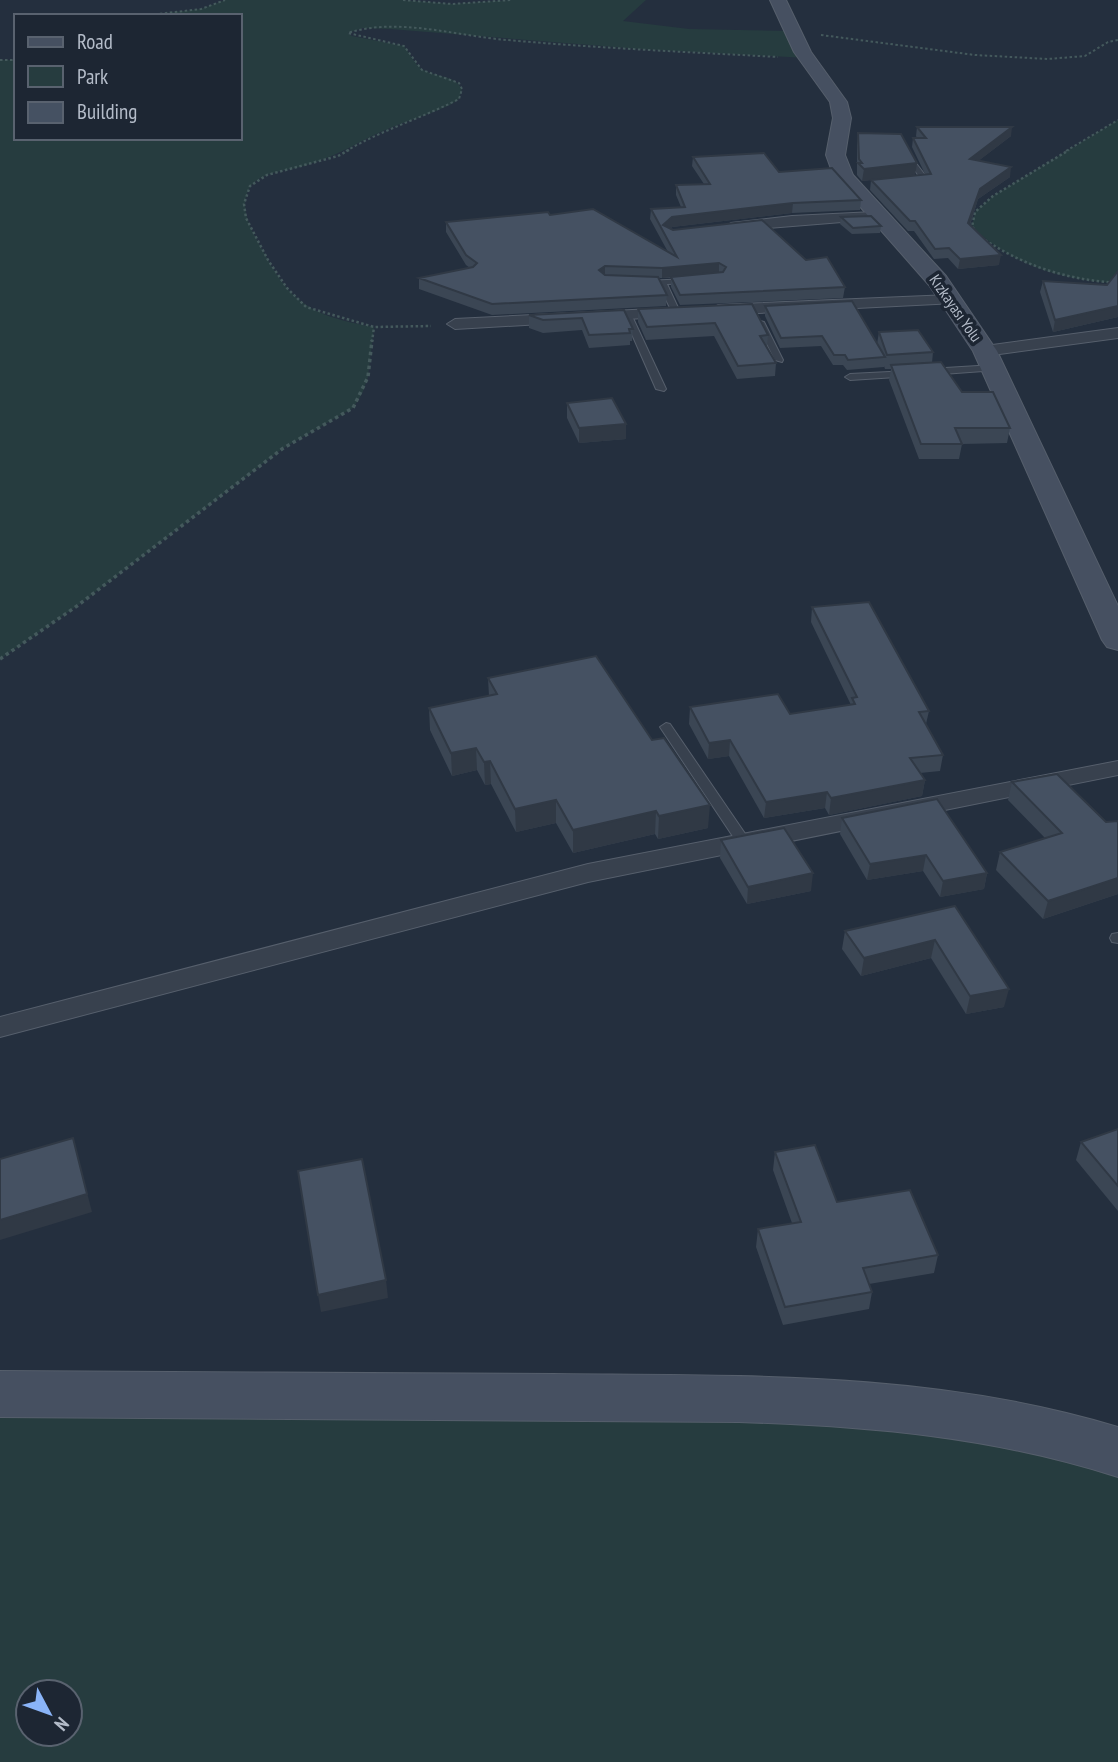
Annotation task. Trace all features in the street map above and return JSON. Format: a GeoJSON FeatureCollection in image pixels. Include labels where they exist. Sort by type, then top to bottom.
{"type":"FeatureCollection","features":[{"type":"Feature","properties":{"kind":"street","name":"Kızkayası Yolu"},"geometry":{"type":"LineString","coordinates":[[778,0],[792,33],[839,103],[841,125],[834,152],[840,170],[860,186],[880,216],[915,253],[990,359],[1118,640]]}},
{"type":"Feature","properties":{"kind":"street"},"geometry":{"type":"LineString","coordinates":[[712,229],[792,220],[880,216]]}},
{"type":"Feature","properties":{"kind":"street"},"geometry":{"type":"LineString","coordinates":[[454,324],[950,300]]}},
{"type":"Feature","properties":{"kind":"street"},"geometry":{"type":"LineString","coordinates":[[990,359],[1118,332]]}},
{"type":"Feature","properties":{"kind":"street"},"geometry":{"type":"LineString","coordinates":[[0,1027],[588,873],[1118,768]]}},
{"type":"Feature","properties":{"kind":"street"},"geometry":{"type":"LineString","coordinates":[[0,1394],[725,1398],[855,1403],[956,1412],[1040,1428],[1118,1452]]}},
{"type":"Feature","properties":{"kind":"lane"},"geometry":{"type":"LineString","coordinates":[[904,146],[925,179],[906,183]]}},
{"type":"Feature","properties":{"kind":"lane"},"geometry":{"type":"LineString","coordinates":[[628,282],[697,281]]}},
{"type":"Feature","properties":{"kind":"lane"},"geometry":{"type":"LineString","coordinates":[[662,283],[689,312]]}},
{"type":"Feature","properties":{"kind":"lane"},"geometry":{"type":"LineString","coordinates":[[754,308],[779,360]]}},
{"type":"Feature","properties":{"kind":"lane"},"geometry":{"type":"LineString","coordinates":[[628,316],[661,389]]}},
{"type":"Feature","properties":{"kind":"lane"},"geometry":{"type":"LineString","coordinates":[[850,377],[990,359]]}},
{"type":"Feature","properties":{"kind":"lane"},"geometry":{"type":"LineString","coordinates":[[666,727],[743,841]]}},
{"type":"Feature","properties":{"kind":"path"},"geometry":{"type":"LineString","coordinates":[[157,14],[201,9],[225,0]]}},
{"type":"Feature","properties":{"kind":"path"},"geometry":{"type":"LineString","coordinates":[[403,0],[452,4],[511,0]]}},
{"type":"Feature","properties":{"kind":"path"},"geometry":{"type":"LineString","coordinates":[[454,324],[374,327],[306,307],[295,298],[268,260],[246,218],[244,204],[250,186],[267,175],[338,156],[370,137],[432,113],[459,99],[462,89],[459,83],[422,70],[404,46],[348,33],[363,28],[390,29],[640,50],[807,58]]}},
{"type":"Feature","properties":{"kind":"path"},"geometry":{"type":"LineString","coordinates":[[792,33],[850,37],[982,56],[1025,58],[1085,56],[1107,41],[1118,40]]}},
{"type":"Feature","properties":{"kind":"path"},"geometry":{"type":"LineString","coordinates":[[1118,120],[993,196],[975,212],[972,227],[1011,257],[1045,271],[1097,282],[1118,283]]}},
{"type":"Feature","properties":{"kind":"path"},"geometry":{"type":"LineString","coordinates":[[0,659],[77,607],[282,449],[353,408],[368,377],[374,327]]}},
{"type":"Feature","properties":{"kind":"green space"},"geometry":{"type":"Polygon","coordinates":[[[225,0],[403,0],[452,4],[511,0],[646,0],[623,21],[689,29],[791,31],[807,58],[640,49],[390,29],[363,28],[348,33],[404,46],[422,69],[449,78],[462,89],[459,99],[450,105],[380,132],[326,158],[263,177],[253,184],[246,198],[245,207],[253,233],[277,275],[298,299],[324,314],[374,327],[368,377],[362,394],[353,408],[282,449],[77,606],[0,659],[0,60],[14,60],[14,140],[242,140],[242,14],[157,14],[201,9],[225,0]]]}},
{"type":"Feature","properties":{"kind":"green space"},"geometry":{"type":"Polygon","coordinates":[[[1118,120],[1118,283],[1078,279],[1039,268],[1004,252],[972,227],[975,212],[993,196],[1118,120]]]}},
{"type":"Feature","properties":{"kind":"green space"},"geometry":{"type":"Polygon","coordinates":[[[0,1394],[739,1399],[1118,1452],[1118,1762],[0,1762],[0,1394]]]}},
{"type":"Feature","properties":{"kind":"building"},"geometry":{"type":"Polygon","coordinates":[[[917,127],[1012,127],[970,159],[1011,167],[980,189],[968,223],[1001,255],[960,259],[949,248],[935,249],[915,221],[910,221],[871,180],[931,174],[913,138],[926,138],[917,127]]]}},
{"type":"Feature","properties":{"kind":"building"},"geometry":{"type":"Polygon","coordinates":[[[858,133],[901,134],[917,163],[864,169],[858,163],[862,163],[859,159],[858,133]]]}},
{"type":"Feature","properties":{"kind":"building"},"geometry":{"type":"Polygon","coordinates":[[[764,153],[779,172],[832,168],[861,200],[793,203],[672,217],[663,225],[673,230],[762,220],[806,260],[827,257],[845,287],[680,295],[671,277],[723,272],[726,267],[719,263],[662,268],[605,266],[599,270],[605,275],[658,277],[667,295],[492,304],[419,278],[473,267],[477,263],[466,255],[446,222],[548,212],[550,215],[593,209],[677,257],[651,209],[685,207],[676,185],[710,184],[693,157],[764,153]]]}},
{"type":"Feature","properties":{"kind":"building"},"geometry":{"type":"Polygon","coordinates":[[[871,216],[881,226],[853,228],[841,217],[871,216]]]}},
{"type":"Feature","properties":{"kind":"building"},"geometry":{"type":"Polygon","coordinates":[[[1118,271],[1118,306],[1055,320],[1043,281],[1107,285],[1118,271]]]}},
{"type":"Feature","properties":{"kind":"building"},"geometry":{"type":"Polygon","coordinates":[[[852,301],[885,357],[848,360],[845,355],[834,355],[822,336],[781,338],[765,306],[852,301]]]}},
{"type":"Feature","properties":{"kind":"building"},"geometry":{"type":"Polygon","coordinates":[[[752,304],[768,335],[760,336],[776,363],[738,366],[715,323],[647,327],[638,309],[752,304]]]}},
{"type":"Feature","properties":{"kind":"building"},"geometry":{"type":"Polygon","coordinates":[[[624,310],[633,329],[629,329],[630,333],[589,335],[582,318],[543,320],[529,315],[624,310]]]}},
{"type":"Feature","properties":{"kind":"building"},"geometry":{"type":"Polygon","coordinates":[[[918,330],[933,352],[887,355],[879,332],[918,330]]]}},
{"type":"Feature","properties":{"kind":"building"},"geometry":{"type":"Polygon","coordinates":[[[941,362],[962,392],[993,392],[1010,428],[955,428],[962,444],[921,444],[891,365],[941,362]]]}},
{"type":"Feature","properties":{"kind":"building"},"geometry":{"type":"Polygon","coordinates":[[[612,398],[626,424],[579,428],[567,403],[612,398]]]}},
{"type":"Feature","properties":{"kind":"building"},"geometry":{"type":"Polygon","coordinates":[[[869,602],[929,711],[919,712],[943,755],[910,758],[925,780],[831,798],[827,792],[766,802],[730,740],[709,743],[690,707],[778,694],[790,714],[855,704],[852,698],[857,697],[812,607],[869,602]]]}},
{"type":"Feature","properties":{"kind":"building"},"geometry":{"type":"Polygon","coordinates":[[[596,656],[652,740],[664,738],[710,805],[659,816],[656,811],[573,830],[556,800],[515,809],[490,761],[484,762],[476,748],[451,753],[429,708],[497,694],[488,678],[596,656]]]}},
{"type":"Feature","properties":{"kind":"building"},"geometry":{"type":"Polygon","coordinates":[[[1057,774],[1106,822],[1118,821],[1118,878],[1048,901],[1000,852],[1062,833],[1012,782],[1057,774]]]}},
{"type":"Feature","properties":{"kind":"building"},"geometry":{"type":"Polygon","coordinates":[[[937,799],[987,873],[943,881],[926,855],[870,864],[842,818],[937,799]]]}},
{"type":"Feature","properties":{"kind":"building"},"geometry":{"type":"Polygon","coordinates":[[[784,828],[813,873],[748,887],[721,840],[784,828]]]}},
{"type":"Feature","properties":{"kind":"building"},"geometry":{"type":"Polygon","coordinates":[[[955,906],[1009,989],[970,996],[935,940],[864,958],[845,931],[955,906]]]}},
{"type":"Feature","properties":{"kind":"building"},"geometry":{"type":"Polygon","coordinates":[[[1118,1129],[1118,1186],[1081,1142],[1118,1129]]]}},
{"type":"Feature","properties":{"kind":"building"},"geometry":{"type":"Polygon","coordinates":[[[73,1138],[87,1194],[0,1220],[0,1159],[73,1138]]]}},
{"type":"Feature","properties":{"kind":"building"},"geometry":{"type":"Polygon","coordinates":[[[815,1145],[837,1202],[910,1190],[938,1255],[863,1268],[872,1292],[785,1307],[758,1229],[801,1222],[775,1152],[815,1145]]]}},
{"type":"Feature","properties":{"kind":"building"},"geometry":{"type":"Polygon","coordinates":[[[362,1159],[386,1280],[318,1295],[298,1171],[362,1159]]]}}]}
